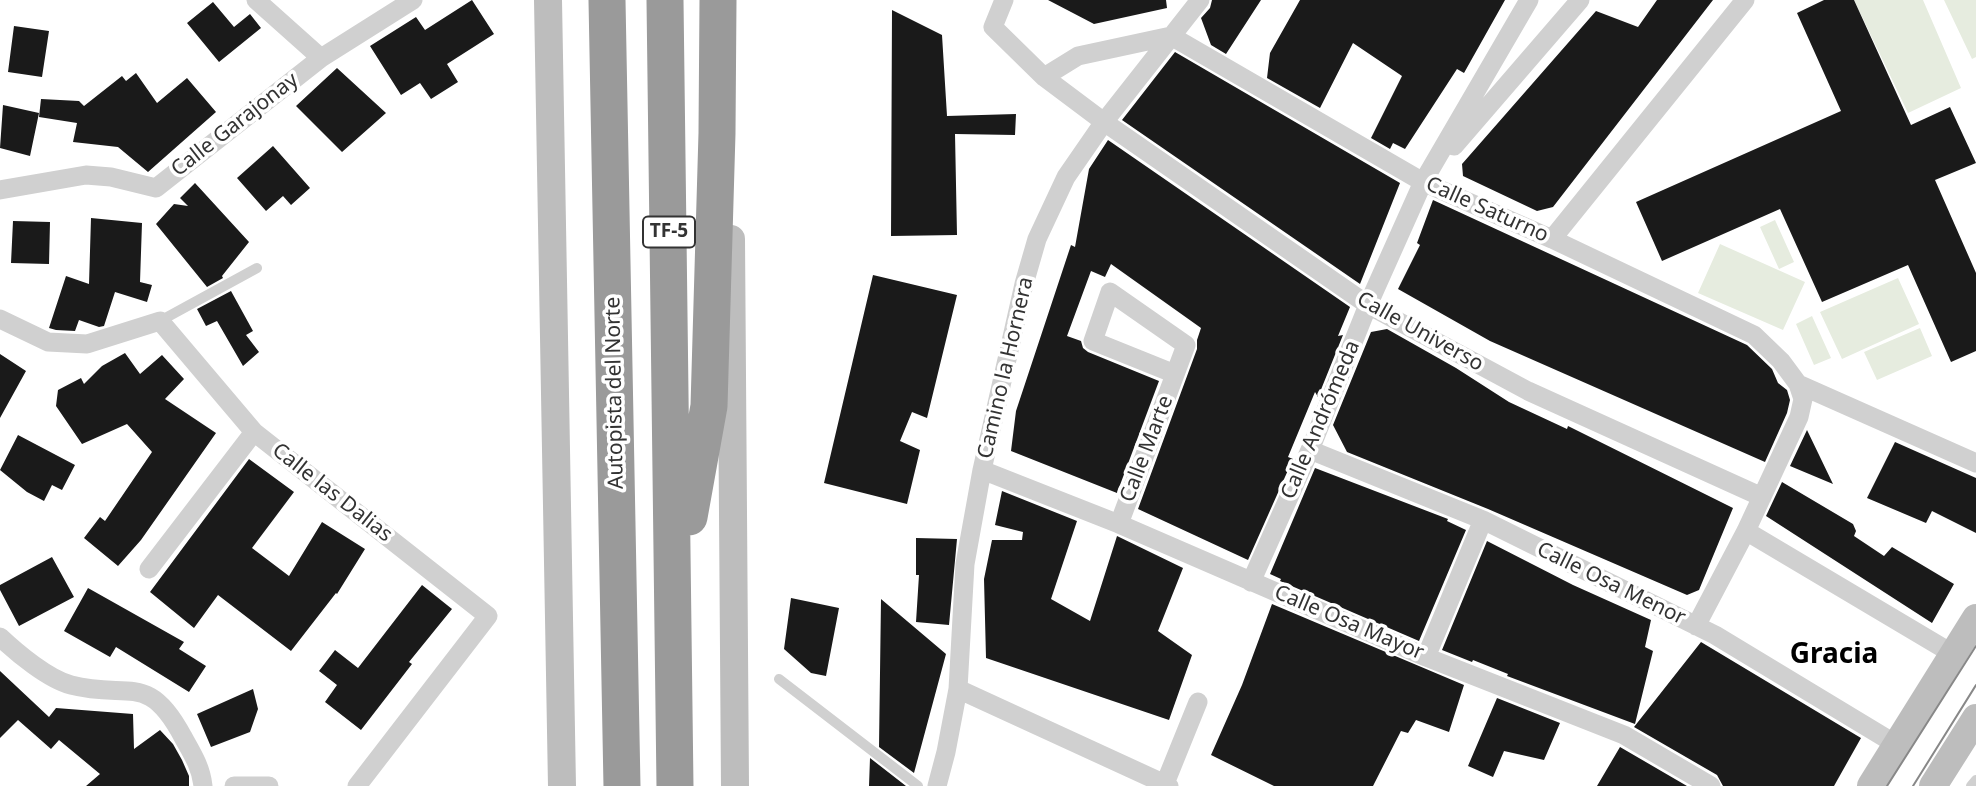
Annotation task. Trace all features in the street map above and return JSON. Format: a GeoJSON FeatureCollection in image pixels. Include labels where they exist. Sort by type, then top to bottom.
{"type":"FeatureCollection","features":[{"type":"Feature","properties":{"kind":"highway"},"geometry":{"type":"LineString","coordinates":[[582,0],[614,363]]}},
{"type":"Feature","properties":{"kind":"highway","name":"Autopista del Norte"},"geometry":{"type":"LineString","coordinates":[[607,0],[622,786]]}},
{"type":"Feature","properties":{"kind":"highway","name":"TF-5"},"geometry":{"type":"LineString","coordinates":[[665,0],[675,786]]}},
{"type":"Feature","properties":{"kind":"highway"},"geometry":{"type":"LineString","coordinates":[[671,611],[709,406],[719,0]]}},
{"type":"Feature","properties":{"kind":"street"},"geometry":{"type":"LineString","coordinates":[[256,0],[321,58]]}},
{"type":"Feature","properties":{"kind":"street","name":"Calle Garajonay"},"geometry":{"type":"LineString","coordinates":[[0,190],[86,175],[111,177],[156,188],[321,58],[413,0]]}},
{"type":"Feature","properties":{"kind":"street"},"geometry":{"type":"LineString","coordinates":[[548,0],[562,786]]}},
{"type":"Feature","properties":{"kind":"street"},"geometry":{"type":"LineString","coordinates":[[719,0],[730,52],[735,786]]}},
{"type":"Feature","properties":{"kind":"street","name":"Calle Universo"},"geometry":{"type":"LineString","coordinates":[[1004,0],[993,27],[1044,77],[1104,122],[1368,305],[1528,391],[1762,496]]}},
{"type":"Feature","properties":{"kind":"street","name":"Camino la Hornera"},"geometry":{"type":"LineString","coordinates":[[937,786],[957,689],[965,564],[982,470],[1021,297],[1037,239],[1066,177],[1104,122],[1200,0]]}},
{"type":"Feature","properties":{"kind":"street","name":"Calle Andrómeda"},"geometry":{"type":"LineString","coordinates":[[1251,582],[1423,182],[1528,0]]}},
{"type":"Feature","properties":{"kind":"street","name":"Calle Andrómeda"},"geometry":{"type":"LineString","coordinates":[[1423,182],[1580,0]]}},
{"type":"Feature","properties":{"kind":"street"},"geometry":{"type":"LineString","coordinates":[[1552,239],[1741,1]]}},
{"type":"Feature","properties":{"kind":"street"},"geometry":{"type":"LineString","coordinates":[[1044,77],[1078,56],[1171,36]]}},
{"type":"Feature","properties":{"kind":"street","name":"Calle Saturno"},"geometry":{"type":"LineString","coordinates":[[1171,36],[1423,182],[1552,239],[1754,335],[1781,361],[1798,384]]}},
{"type":"Feature","properties":{"kind":"street","name":"Calle Marte"},"geometry":{"type":"LineString","coordinates":[[1119,524],[1186,345],[1110,292],[1093,341],[1175,374]]}},
{"type":"Feature","properties":{"kind":"street"},"geometry":{"type":"LineString","coordinates":[[0,319],[48,342],[87,344],[160,320]]}},
{"type":"Feature","properties":{"kind":"street","name":"Calle las Dalias"},"geometry":{"type":"LineString","coordinates":[[160,320],[254,432],[488,616],[357,786]]}},
{"type":"Feature","properties":{"kind":"street"},"geometry":{"type":"LineString","coordinates":[[1798,384],[1976,463]]}},
{"type":"Feature","properties":{"kind":"street"},"geometry":{"type":"LineString","coordinates":[[1696,626],[1746,531],[1799,416],[1802,399],[1798,384]]}},
{"type":"Feature","properties":{"kind":"street"},"geometry":{"type":"LineString","coordinates":[[149,569],[254,432]]}},
{"type":"Feature","properties":{"kind":"street","name":"Calle Osa Menor"},"geometry":{"type":"LineString","coordinates":[[1310,450],[1483,520],[1715,635],[1897,746]]}},
{"type":"Feature","properties":{"kind":"street","name":"Calle Osa Mayor"},"geometry":{"type":"LineString","coordinates":[[982,470],[1119,524],[1426,657],[1624,735],[1711,786]]}},
{"type":"Feature","properties":{"kind":"street"},"geometry":{"type":"LineString","coordinates":[[1426,657],[1483,520]]}},
{"type":"Feature","properties":{"kind":"street"},"geometry":{"type":"LineString","coordinates":[[1746,531],[1953,654]]}},
{"type":"Feature","properties":{"kind":"street"},"geometry":{"type":"LineString","coordinates":[[1871,786],[1976,618]]}},
{"type":"Feature","properties":{"kind":"street"},"geometry":{"type":"LineString","coordinates":[[0,638],[23,658],[69,684],[103,690],[127,689],[160,701],[172,716],[201,771],[203,786]]}},
{"type":"Feature","properties":{"kind":"street"},"geometry":{"type":"LineString","coordinates":[[957,689],[1166,785],[1198,702]]}},
{"type":"Feature","properties":{"kind":"street"},"geometry":{"type":"LineString","coordinates":[[1943,782],[1976,718]]}},
{"type":"Feature","properties":{"kind":"street"},"geometry":{"type":"LineString","coordinates":[[234,786],[269,786]]}},
{"type":"Feature","properties":{"kind":"lane"},"geometry":{"type":"LineString","coordinates":[[160,320],[257,268]]}},
{"type":"Feature","properties":{"kind":"lane"},"geometry":{"type":"LineString","coordinates":[[779,679],[918,786]]}},
{"type":"Feature","properties":{"kind":"lane"},"geometry":{"type":"LineString","coordinates":[[1971,786],[1976,780]]}},
{"type":"Feature","properties":{"kind":"shaded area"},"geometry":{"type":"Polygon","coordinates":[[[1854,0],[1923,0],[1961,88],[1908,113],[1854,0]]]}},
{"type":"Feature","properties":{"kind":"shaded area"},"geometry":{"type":"Polygon","coordinates":[[[1944,0],[1976,0],[1976,57],[1972,59],[1944,0]]]}},
{"type":"Feature","properties":{"kind":"shaded area"},"geometry":{"type":"Polygon","coordinates":[[[1775,220],[1794,262],[1779,269],[1760,227],[1775,220]]]}},
{"type":"Feature","properties":{"kind":"shaded area"},"geometry":{"type":"Polygon","coordinates":[[[1720,244],[1805,282],[1783,330],[1698,293],[1720,244]]]}},
{"type":"Feature","properties":{"kind":"shaded area"},"geometry":{"type":"Polygon","coordinates":[[[1898,278],[1919,324],[1842,359],[1820,312],[1898,278]]]}},
{"type":"Feature","properties":{"kind":"shaded area"},"geometry":{"type":"Polygon","coordinates":[[[1812,316],[1831,358],[1814,365],[1796,324],[1812,316]]]}},
{"type":"Feature","properties":{"kind":"shaded area"},"geometry":{"type":"Polygon","coordinates":[[[1920,328],[1932,356],[1877,380],[1864,352],[1920,328]]]}},
{"type":"Feature","properties":{"kind":"building"},"geometry":{"type":"Polygon","coordinates":[[[472,0],[494,34],[447,64],[458,82],[431,99],[420,83],[401,95],[370,46],[416,17],[425,30],[472,0]]]}},
{"type":"Feature","properties":{"kind":"building"},"geometry":{"type":"Polygon","coordinates":[[[1048,0],[1166,0],[1167,8],[1094,24],[1048,0]]]}},
{"type":"Feature","properties":{"kind":"building"},"geometry":{"type":"Polygon","coordinates":[[[1212,0],[1261,0],[1226,54],[1211,45],[1201,18],[1210,8],[1212,0]]]}},
{"type":"Feature","properties":{"kind":"building"},"geometry":{"type":"Polygon","coordinates":[[[1300,0],[1505,0],[1464,73],[1457,69],[1405,149],[1393,143],[1390,149],[1371,138],[1402,76],[1353,43],[1320,108],[1267,78],[1270,53],[1300,0]]]}},
{"type":"Feature","properties":{"kind":"building"},"geometry":{"type":"Polygon","coordinates":[[[1657,0],[1713,0],[1553,207],[1537,211],[1463,176],[1462,164],[1596,11],[1638,27],[1657,0]]]}},
{"type":"Feature","properties":{"kind":"building"},"geometry":{"type":"Polygon","coordinates":[[[1824,0],[1854,0],[1911,125],[1950,107],[1976,163],[1935,180],[1976,273],[1976,351],[1951,362],[1908,265],[1822,302],[1780,209],[1662,261],[1636,202],[1841,111],[1797,13],[1824,0]]]}},
{"type":"Feature","properties":{"kind":"building"},"geometry":{"type":"Polygon","coordinates":[[[213,2],[234,27],[250,14],[261,28],[219,62],[187,23],[213,2]]]}},
{"type":"Feature","properties":{"kind":"building"},"geometry":{"type":"Polygon","coordinates":[[[892,10],[942,35],[947,116],[1016,114],[1015,135],[955,134],[957,235],[891,236],[892,10]]]}},
{"type":"Feature","properties":{"kind":"building"},"geometry":{"type":"Polygon","coordinates":[[[14,26],[49,31],[42,77],[8,72],[14,26]]]}},
{"type":"Feature","properties":{"kind":"building"},"geometry":{"type":"Polygon","coordinates":[[[1175,52],[1400,183],[1360,284],[1122,120],[1175,52]]]}},
{"type":"Feature","properties":{"kind":"building"},"geometry":{"type":"Polygon","coordinates":[[[337,68],[386,113],[342,152],[296,106],[337,68]]]}},
{"type":"Feature","properties":{"kind":"building"},"geometry":{"type":"Polygon","coordinates":[[[136,73],[157,103],[187,78],[216,112],[148,172],[118,147],[73,142],[77,123],[39,117],[41,99],[79,101],[84,106],[122,76],[126,81],[136,73]]]}},
{"type":"Feature","properties":{"kind":"building"},"geometry":{"type":"Polygon","coordinates":[[[3,105],[39,113],[30,156],[0,148],[3,105]]]}},
{"type":"Feature","properties":{"kind":"building"},"geometry":{"type":"Polygon","coordinates":[[[1108,140],[1350,307],[1338,336],[1343,335],[1318,397],[1315,392],[1288,457],[1293,459],[1248,560],[1138,509],[1197,349],[1201,328],[1111,264],[1105,277],[1091,271],[1067,336],[1081,341],[1088,352],[1159,381],[1117,493],[1011,451],[1016,411],[1071,245],[1075,247],[1089,169],[1108,140]]]}},
{"type":"Feature","properties":{"kind":"building"},"geometry":{"type":"Polygon","coordinates":[[[273,146],[310,188],[291,205],[283,196],[266,211],[237,178],[273,146]]]}},
{"type":"Feature","properties":{"kind":"building"},"geometry":{"type":"Polygon","coordinates":[[[195,183],[249,242],[223,278],[207,287],[156,224],[174,204],[188,206],[180,198],[195,183]]]}},
{"type":"Feature","properties":{"kind":"building"},"geometry":{"type":"Polygon","coordinates":[[[1433,200],[1747,345],[1772,369],[1778,383],[1787,390],[1790,400],[1765,462],[1490,341],[1398,289],[1420,245],[1417,243],[1433,200]]]}},
{"type":"Feature","properties":{"kind":"building"},"geometry":{"type":"Polygon","coordinates":[[[91,218],[142,223],[140,282],[152,285],[147,302],[115,292],[104,326],[99,327],[79,320],[75,331],[49,328],[66,276],[89,284],[91,218]]]}},
{"type":"Feature","properties":{"kind":"building"},"geometry":{"type":"Polygon","coordinates":[[[13,221],[50,222],[49,264],[11,263],[13,221]]]}},
{"type":"Feature","properties":{"kind":"building"},"geometry":{"type":"Polygon","coordinates":[[[873,275],[957,295],[927,418],[912,412],[900,441],[920,450],[907,504],[824,483],[873,275]]]}},
{"type":"Feature","properties":{"kind":"building"},"geometry":{"type":"Polygon","coordinates":[[[231,291],[253,331],[246,335],[259,352],[243,366],[217,321],[206,326],[197,309],[231,291]]]}},
{"type":"Feature","properties":{"kind":"building"},"geometry":{"type":"Polygon","coordinates":[[[1387,329],[1509,402],[1567,429],[1568,426],[1733,508],[1699,590],[1687,595],[1488,509],[1347,452],[1333,425],[1371,332],[1387,329]]]}},
{"type":"Feature","properties":{"kind":"building"},"geometry":{"type":"Polygon","coordinates":[[[125,353],[140,374],[162,355],[184,379],[165,399],[216,433],[141,540],[118,566],[84,538],[100,517],[105,521],[152,452],[127,424],[82,444],[56,406],[58,390],[81,378],[84,384],[102,366],[125,353]]]}},
{"type":"Feature","properties":{"kind":"building"},"geometry":{"type":"Polygon","coordinates":[[[0,354],[26,371],[0,418],[0,354]]]}},
{"type":"Feature","properties":{"kind":"building"},"geometry":{"type":"Polygon","coordinates":[[[1807,430],[1833,484],[1790,466],[1807,430]]]}},
{"type":"Feature","properties":{"kind":"building"},"geometry":{"type":"Polygon","coordinates":[[[18,435],[75,465],[62,490],[52,485],[44,501],[27,492],[0,470],[18,435]]]}},
{"type":"Feature","properties":{"kind":"building"},"geometry":{"type":"Polygon","coordinates":[[[1895,442],[1976,478],[1976,533],[1932,511],[1926,523],[1867,498],[1895,442]]]}},
{"type":"Feature","properties":{"kind":"building"},"geometry":{"type":"Polygon","coordinates":[[[249,459],[294,492],[252,548],[289,576],[322,522],[365,549],[337,594],[291,651],[218,595],[194,628],[150,592],[249,459]]]}},
{"type":"Feature","properties":{"kind":"building"},"geometry":{"type":"Polygon","coordinates":[[[1315,468],[1448,519],[1447,521],[1466,530],[1419,641],[1280,581],[1281,579],[1270,574],[1315,468]]]}},
{"type":"Feature","properties":{"kind":"building"},"geometry":{"type":"Polygon","coordinates":[[[1782,482],[1853,524],[1856,531],[1854,536],[1884,556],[1892,547],[1954,584],[1932,623],[1766,516],[1782,482]]]}},
{"type":"Feature","properties":{"kind":"building"},"geometry":{"type":"Polygon","coordinates":[[[1002,491],[1077,521],[1051,599],[1090,621],[1117,536],[1183,568],[1158,631],[1192,655],[1169,720],[986,658],[984,579],[992,540],[1022,540],[1023,532],[995,525],[1002,491]]]}},
{"type":"Feature","properties":{"kind":"building"},"geometry":{"type":"Polygon","coordinates":[[[916,538],[957,539],[949,625],[916,622],[919,575],[916,575],[916,538]]]}},
{"type":"Feature","properties":{"kind":"building"},"geometry":{"type":"Polygon","coordinates":[[[1487,541],[1573,585],[1651,620],[1645,647],[1653,651],[1635,724],[1442,650],[1487,541]]]}},
{"type":"Feature","properties":{"kind":"building"},"geometry":{"type":"Polygon","coordinates":[[[52,557],[74,597],[19,626],[0,590],[0,585],[52,557]]]}},
{"type":"Feature","properties":{"kind":"building"},"geometry":{"type":"Polygon","coordinates":[[[422,585],[452,609],[409,662],[412,664],[361,730],[325,702],[337,685],[319,671],[335,650],[358,668],[422,585]]]}},
{"type":"Feature","properties":{"kind":"building"},"geometry":{"type":"Polygon","coordinates":[[[88,588],[184,642],[179,649],[206,666],[189,692],[116,647],[110,657],[64,631],[88,588]]]}},
{"type":"Feature","properties":{"kind":"building"},"geometry":{"type":"Polygon","coordinates":[[[791,598],[839,608],[826,676],[811,673],[784,649],[791,598]]]}},
{"type":"Feature","properties":{"kind":"building"},"geometry":{"type":"Polygon","coordinates":[[[881,599],[946,654],[914,773],[879,747],[881,599]]]}},
{"type":"Feature","properties":{"kind":"building"},"geometry":{"type":"Polygon","coordinates":[[[1272,604],[1464,685],[1449,732],[1416,720],[1408,733],[1401,731],[1373,786],[1274,786],[1211,755],[1242,685],[1272,604]]]}},
{"type":"Feature","properties":{"kind":"building"},"geometry":{"type":"Polygon","coordinates":[[[1701,642],[1861,738],[1834,786],[1723,786],[1717,775],[1634,727],[1701,642]]]}},
{"type":"Feature","properties":{"kind":"building"},"geometry":{"type":"Polygon","coordinates":[[[0,671],[49,717],[56,708],[133,714],[134,749],[160,730],[173,744],[182,760],[189,776],[189,786],[86,786],[100,774],[59,740],[51,749],[18,720],[0,738],[0,671]]]}},
{"type":"Feature","properties":{"kind":"building"},"geometry":{"type":"Polygon","coordinates":[[[253,689],[258,709],[250,732],[211,747],[197,714],[253,689]]]}},
{"type":"Feature","properties":{"kind":"building"},"geometry":{"type":"Polygon","coordinates":[[[1497,698],[1560,723],[1544,760],[1504,751],[1493,777],[1468,766],[1497,698]]]}},
{"type":"Feature","properties":{"kind":"building"},"geometry":{"type":"Polygon","coordinates":[[[1620,747],[1687,786],[1597,786],[1620,747]]]}},
{"type":"Feature","properties":{"kind":"building"},"geometry":{"type":"Polygon","coordinates":[[[870,758],[906,786],[869,786],[870,758]]]}},
{"type":"Feature","properties":{"kind":"tram line"},"geometry":{"type":"LineString","coordinates":[[1887,786],[1976,646]]}},
{"type":"Feature","properties":{"kind":"tram line"},"geometry":{"type":"LineString","coordinates":[[1913,786],[1976,685]]}},
{"type":"Feature","properties":{"kind":"district","name":"Gracia"},"geometry":{"type":"Point","coordinates":[1834,655]}}]}
